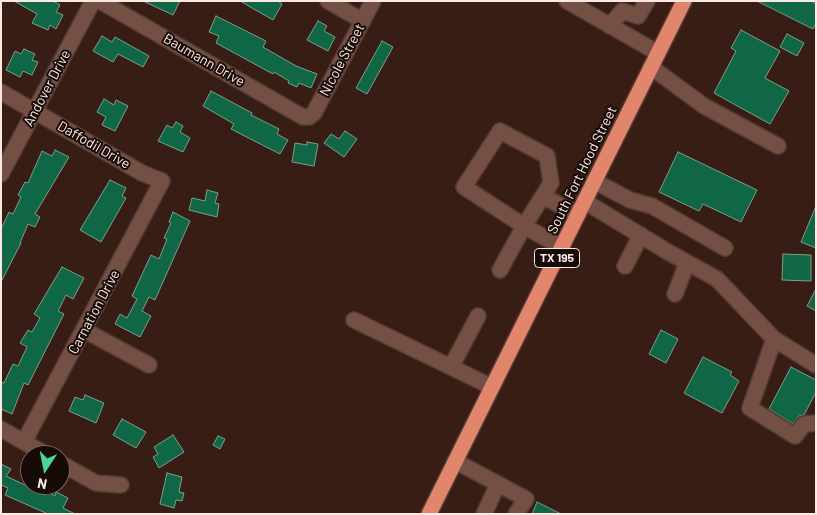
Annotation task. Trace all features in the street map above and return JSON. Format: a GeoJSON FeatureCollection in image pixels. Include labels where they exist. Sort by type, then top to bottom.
{"type":"FeatureCollection","features":[{"type":"Feature","properties":{"kind":"highway","name":"South Fort Hood Street"},"geometry":{"type":"LineString","coordinates":[[429,514],[684,1]]}},
{"type":"Feature","properties":{"kind":"street","name":"Andover Drive"},"geometry":{"type":"LineString","coordinates":[[1,174],[93,1]]}},
{"type":"Feature","properties":{"kind":"street","name":"Baumann Drive"},"geometry":{"type":"LineString","coordinates":[[100,1],[303,117],[308,117]]}},
{"type":"Feature","properties":{"kind":"street"},"geometry":{"type":"LineString","coordinates":[[328,1],[363,22]]}},
{"type":"Feature","properties":{"kind":"street","name":"Nicole Street"},"geometry":{"type":"LineString","coordinates":[[308,117],[314,113],[373,1]]}},
{"type":"Feature","properties":{"kind":"street"},"geometry":{"type":"LineString","coordinates":[[567,1],[610,26],[655,60],[704,106],[778,146]]}},
{"type":"Feature","properties":{"kind":"street"},"geometry":{"type":"LineString","coordinates":[[610,26],[622,11],[638,16],[646,1]]}},
{"type":"Feature","properties":{"kind":"street","name":"Daffodil Drive"},"geometry":{"type":"LineString","coordinates":[[1,92],[142,173],[162,181]]}},
{"type":"Feature","properties":{"kind":"street"},"geometry":{"type":"LineString","coordinates":[[500,270],[524,226],[551,183],[547,156],[500,131],[464,187],[524,226],[562,248]]}},
{"type":"Feature","properties":{"kind":"street","name":"Carnation Drive"},"geometry":{"type":"LineString","coordinates":[[24,442],[162,181]]}},
{"type":"Feature","properties":{"kind":"street"},"geometry":{"type":"LineString","coordinates":[[594,181],[630,200],[652,206],[725,248]]}},
{"type":"Feature","properties":{"kind":"street"},"geometry":{"type":"LineString","coordinates":[[543,196],[578,215]]}},
{"type":"Feature","properties":{"kind":"street"},"geometry":{"type":"LineString","coordinates":[[584,201],[717,279],[774,339],[816,364]]}},
{"type":"Feature","properties":{"kind":"street"},"geometry":{"type":"LineString","coordinates":[[625,266],[641,235]]}},
{"type":"Feature","properties":{"kind":"street"},"geometry":{"type":"LineString","coordinates":[[675,294],[687,263]]}},
{"type":"Feature","properties":{"kind":"street"},"geometry":{"type":"LineString","coordinates":[[451,367],[478,316]]}},
{"type":"Feature","properties":{"kind":"street"},"geometry":{"type":"LineString","coordinates":[[354,320],[492,387]]}},
{"type":"Feature","properties":{"kind":"street"},"geometry":{"type":"LineString","coordinates":[[84,330],[149,366]]}},
{"type":"Feature","properties":{"kind":"street"},"geometry":{"type":"LineString","coordinates":[[774,339],[750,408],[795,436],[804,424],[816,423]]}},
{"type":"Feature","properties":{"kind":"street"},"geometry":{"type":"LineString","coordinates":[[1,429],[29,445]]}},
{"type":"Feature","properties":{"kind":"street"},"geometry":{"type":"LineString","coordinates":[[455,461],[526,499],[516,514]]}},
{"type":"Feature","properties":{"kind":"street"},"geometry":{"type":"LineString","coordinates":[[70,469],[96,483],[121,485]]}},
{"type":"Feature","properties":{"kind":"street"},"geometry":{"type":"LineString","coordinates":[[484,514],[498,484]]}},
{"type":"Feature","properties":{"kind":"building"},"geometry":{"type":"Polygon","coordinates":[[[14,1],[53,1],[60,5],[56,12],[63,15],[56,29],[50,25],[48,30],[32,23],[37,14],[14,1]]]}},
{"type":"Feature","properties":{"kind":"building"},"geometry":{"type":"Polygon","coordinates":[[[143,1],[180,1],[173,15],[143,1]]]}},
{"type":"Feature","properties":{"kind":"building"},"geometry":{"type":"Polygon","coordinates":[[[240,1],[278,1],[282,4],[273,20],[240,1]]]}},
{"type":"Feature","properties":{"kind":"building"},"geometry":{"type":"Polygon","coordinates":[[[757,1],[811,1],[816,4],[816,23],[813,29],[757,1]]]}},
{"type":"Feature","properties":{"kind":"building"},"geometry":{"type":"Polygon","coordinates":[[[216,16],[266,41],[263,47],[296,66],[317,74],[311,88],[299,83],[297,87],[288,83],[289,81],[274,72],[273,74],[216,43],[219,36],[209,32],[216,16]]]}},
{"type":"Feature","properties":{"kind":"building"},"geometry":{"type":"Polygon","coordinates":[[[318,21],[327,26],[324,31],[335,37],[328,51],[307,40],[318,21]]]}},
{"type":"Feature","properties":{"kind":"building"},"geometry":{"type":"Polygon","coordinates":[[[741,30],[780,51],[765,78],[789,91],[770,124],[714,93],[736,51],[731,48],[741,30]]]}},
{"type":"Feature","properties":{"kind":"building"},"geometry":{"type":"Polygon","coordinates":[[[787,34],[804,43],[797,56],[780,47],[787,34]]]}},
{"type":"Feature","properties":{"kind":"building"},"geometry":{"type":"Polygon","coordinates":[[[102,36],[112,42],[115,37],[149,56],[143,67],[118,54],[113,62],[93,51],[102,36]]]}},
{"type":"Feature","properties":{"kind":"building"},"geometry":{"type":"Polygon","coordinates":[[[382,41],[393,47],[367,94],[356,88],[382,41]]]}},
{"type":"Feature","properties":{"kind":"building"},"geometry":{"type":"Polygon","coordinates":[[[24,49],[35,54],[32,60],[38,62],[32,75],[23,71],[20,77],[6,70],[15,51],[21,54],[24,49]]]}},
{"type":"Feature","properties":{"kind":"building"},"geometry":{"type":"Polygon","coordinates":[[[211,91],[279,129],[277,134],[288,140],[280,154],[231,129],[234,124],[203,106],[211,91]]]}},
{"type":"Feature","properties":{"kind":"building"},"geometry":{"type":"Polygon","coordinates":[[[104,99],[114,105],[116,100],[128,106],[115,131],[102,125],[106,117],[97,112],[104,99]]]}},
{"type":"Feature","properties":{"kind":"building"},"geometry":{"type":"Polygon","coordinates":[[[176,122],[183,126],[180,132],[190,138],[183,152],[158,141],[167,125],[172,128],[176,122]]]}},
{"type":"Feature","properties":{"kind":"building"},"geometry":{"type":"Polygon","coordinates":[[[345,131],[357,139],[344,157],[324,143],[331,134],[339,139],[345,131]]]}},
{"type":"Feature","properties":{"kind":"building"},"geometry":{"type":"Polygon","coordinates":[[[307,142],[318,144],[314,166],[292,162],[295,143],[307,145],[307,142]]]}},
{"type":"Feature","properties":{"kind":"building"},"geometry":{"type":"Polygon","coordinates":[[[55,150],[69,157],[35,214],[40,217],[35,227],[28,224],[21,243],[1,282],[1,229],[9,212],[13,214],[21,197],[18,195],[25,182],[28,183],[42,151],[52,156],[55,150]]]}},
{"type":"Feature","properties":{"kind":"building"},"geometry":{"type":"Polygon","coordinates":[[[678,152],[757,190],[741,222],[703,204],[699,211],[659,192],[678,152]]]}},
{"type":"Feature","properties":{"kind":"building"},"geometry":{"type":"Polygon","coordinates":[[[110,180],[126,188],[122,196],[126,198],[101,242],[80,230],[110,180]]]}},
{"type":"Feature","properties":{"kind":"building"},"geometry":{"type":"Polygon","coordinates":[[[207,190],[218,193],[215,203],[219,204],[217,217],[189,210],[192,198],[205,201],[207,190]]]}},
{"type":"Feature","properties":{"kind":"building"},"geometry":{"type":"Polygon","coordinates":[[[816,206],[816,248],[801,242],[816,206]]]}},
{"type":"Feature","properties":{"kind":"building"},"geometry":{"type":"Polygon","coordinates":[[[173,212],[190,221],[155,300],[149,297],[142,311],[151,316],[140,337],[115,324],[120,314],[127,318],[137,299],[132,296],[151,255],[159,259],[167,239],[164,238],[171,223],[169,222],[173,212]]]}},
{"type":"Feature","properties":{"kind":"building"},"geometry":{"type":"Polygon","coordinates":[[[783,254],[811,255],[811,281],[782,280],[783,254]]]}},
{"type":"Feature","properties":{"kind":"building"},"geometry":{"type":"Polygon","coordinates":[[[62,267],[84,278],[73,299],[66,295],[58,311],[64,314],[28,385],[24,383],[12,414],[1,409],[1,382],[4,383],[13,364],[18,366],[27,347],[20,343],[28,330],[32,332],[40,318],[34,314],[62,267]]]}},
{"type":"Feature","properties":{"kind":"building"},"geometry":{"type":"Polygon","coordinates":[[[816,289],[816,311],[807,306],[816,289]]]}},
{"type":"Feature","properties":{"kind":"building"},"geometry":{"type":"Polygon","coordinates":[[[661,330],[678,339],[666,363],[649,354],[661,330]]]}},
{"type":"Feature","properties":{"kind":"building"},"geometry":{"type":"Polygon","coordinates":[[[703,357],[732,372],[730,375],[739,381],[722,413],[684,393],[703,357]]]}},
{"type":"Feature","properties":{"kind":"building"},"geometry":{"type":"Polygon","coordinates":[[[791,367],[816,380],[816,392],[804,415],[799,416],[793,424],[769,409],[791,367]]]}},
{"type":"Feature","properties":{"kind":"building"},"geometry":{"type":"Polygon","coordinates":[[[85,395],[104,403],[96,423],[69,411],[75,397],[83,400],[85,395]]]}},
{"type":"Feature","properties":{"kind":"building"},"geometry":{"type":"Polygon","coordinates":[[[122,419],[146,432],[136,448],[113,435],[122,419]]]}},
{"type":"Feature","properties":{"kind":"building"},"geometry":{"type":"Polygon","coordinates":[[[173,435],[184,452],[159,468],[153,457],[158,454],[154,447],[173,435]]]}},
{"type":"Feature","properties":{"kind":"building"},"geometry":{"type":"Polygon","coordinates":[[[218,436],[225,439],[220,449],[213,445],[218,436]]]}},
{"type":"Feature","properties":{"kind":"building"},"geometry":{"type":"Polygon","coordinates":[[[1,464],[11,469],[6,476],[20,483],[20,495],[62,495],[68,498],[63,508],[75,514],[48,514],[5,495],[8,488],[1,485],[1,464]]]}},
{"type":"Feature","properties":{"kind":"building"},"geometry":{"type":"Polygon","coordinates":[[[167,473],[182,477],[179,492],[184,493],[182,501],[176,500],[174,508],[160,504],[167,473]]]}},
{"type":"Feature","properties":{"kind":"building"},"geometry":{"type":"Polygon","coordinates":[[[537,502],[561,514],[532,514],[537,502]]]}}]}
